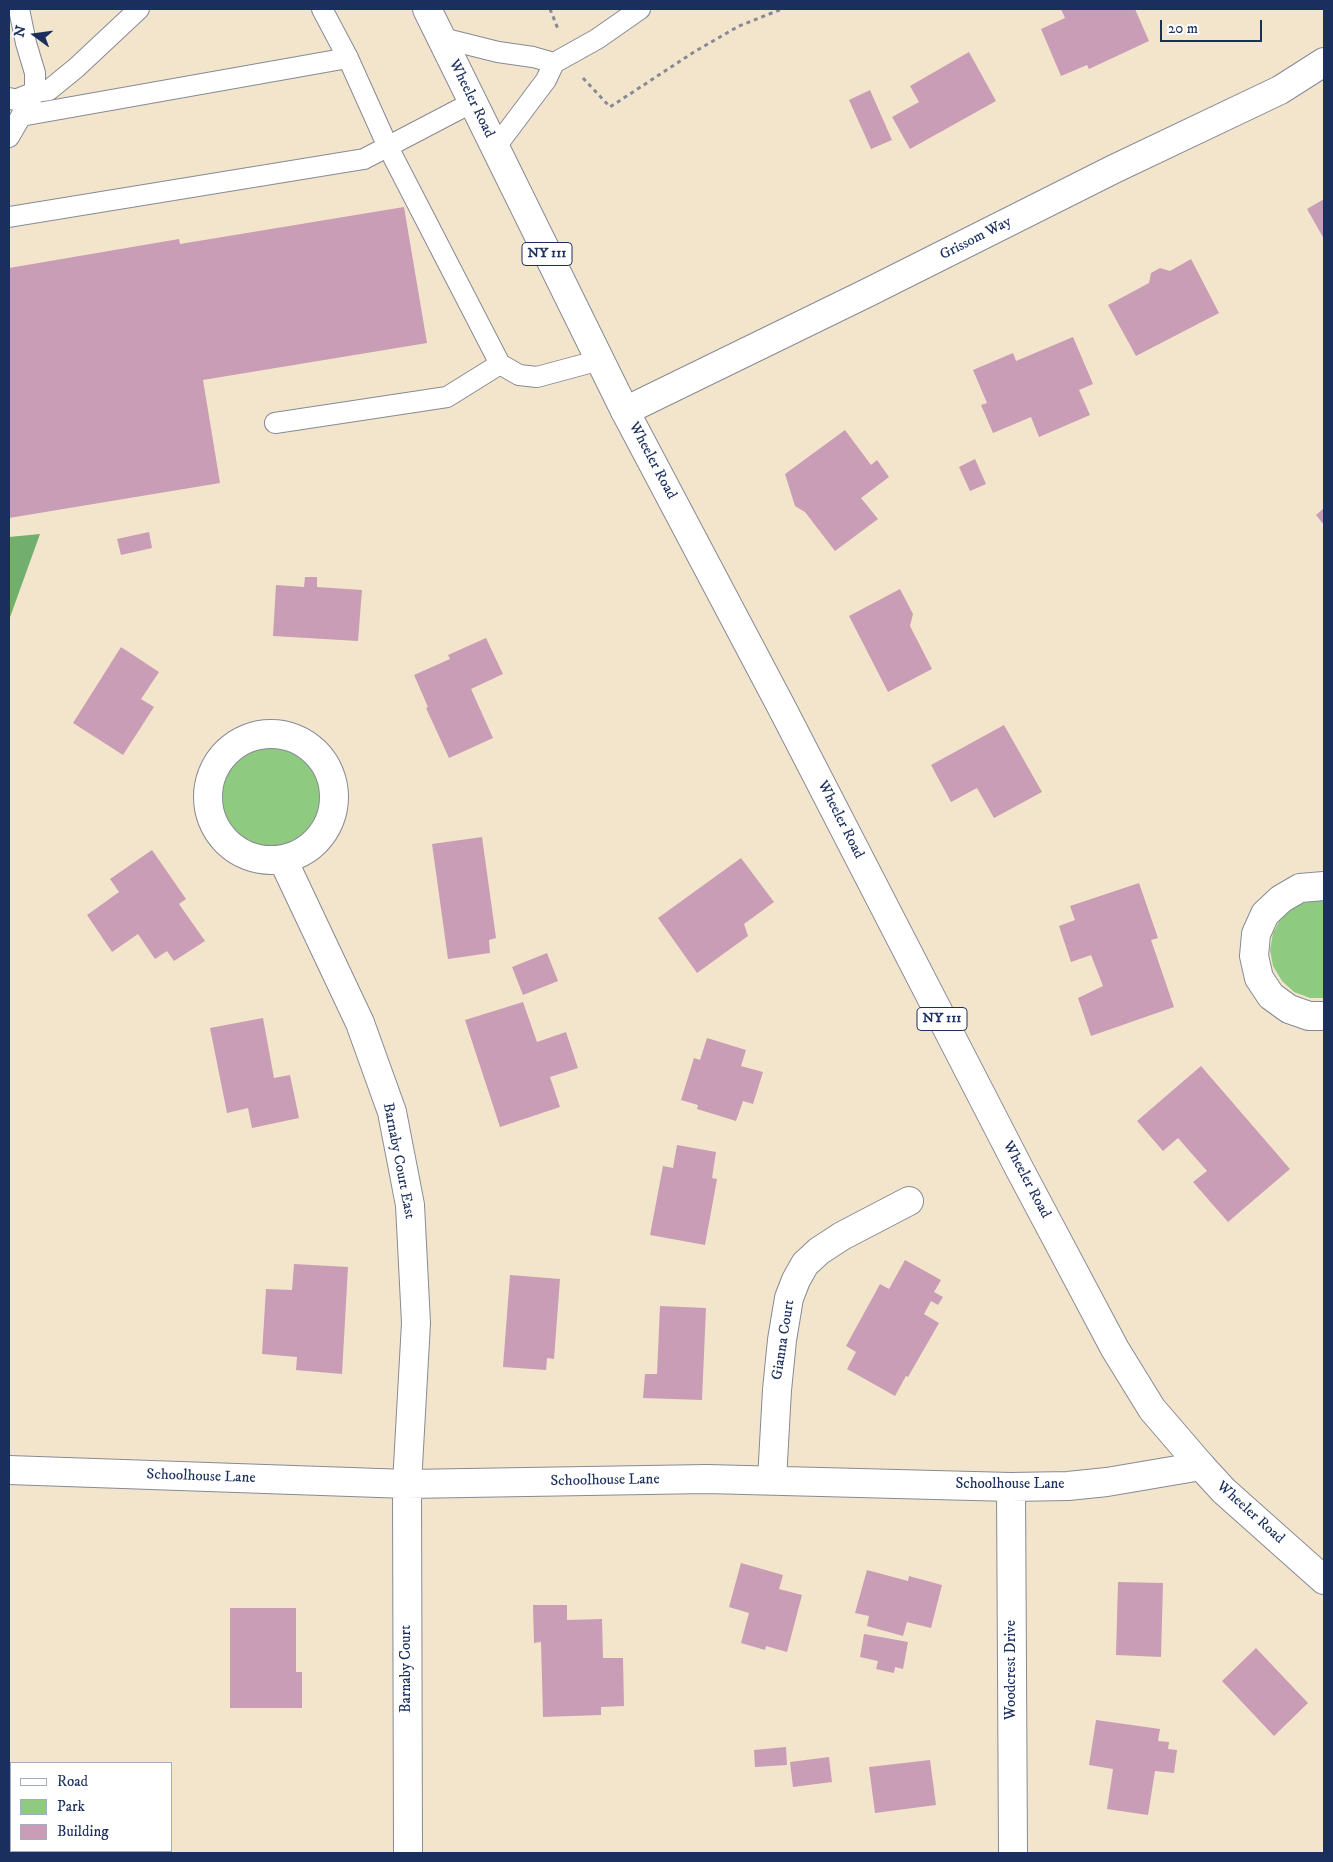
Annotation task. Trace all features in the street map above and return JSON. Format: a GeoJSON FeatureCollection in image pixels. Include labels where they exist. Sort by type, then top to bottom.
{"type":"FeatureCollection","features":[{"type":"Feature","properties":{"kind":"street","name":"Wheeler Road"},"geometry":{"type":"LineString","coordinates":[[427,9],[625,411],[783,710],[1020,1170],[1115,1349],[1152,1410],[1201,1466],[1224,1491],[1324,1580]]}},
{"type":"Feature","properties":{"kind":"street","name":"Grissom Way"},"geometry":{"type":"LineString","coordinates":[[625,411],[878,288],[1123,165],[1280,90],[1324,62]]}},
{"type":"Feature","properties":{"kind":"street"},"geometry":{"type":"LineString","coordinates":[[269,733],[290,736],[309,746],[324,761],[332,780],[335,801],[330,822],[319,840],[302,853],[282,860],[262,861],[242,854],[225,842],[213,825],[208,805],[209,784],[216,764],[230,748],[249,738],[269,733]]}},
{"type":"Feature","properties":{"kind":"street","name":"Barnaby Court East"},"geometry":{"type":"LineString","coordinates":[[282,860],[360,1023],[394,1122],[410,1205],[416,1323],[407,1484]]}},
{"type":"Feature","properties":{"kind":"street"},"geometry":{"type":"LineString","coordinates":[[1324,886],[1300,888],[1281,898],[1265,914],[1256,934],[1254,956],[1259,978],[1271,996],[1289,1009],[1309,1016],[1324,1016]]}},
{"type":"Feature","properties":{"kind":"street","name":"Gianna Court"},"geometry":{"type":"LineString","coordinates":[[772,1480],[782,1340],[789,1298],[796,1280],[805,1264],[818,1251],[842,1236],[909,1201]]}},
{"type":"Feature","properties":{"kind":"street","name":"Schoolhouse Lane"},"geometry":{"type":"LineString","coordinates":[[9,1470],[407,1484],[707,1479],[1011,1487],[1068,1486],[1107,1482],[1201,1466]]}},
{"type":"Feature","properties":{"kind":"street","name":"Barnaby Court"},"geometry":{"type":"LineString","coordinates":[[407,1484],[408,1853]]}},
{"type":"Feature","properties":{"kind":"street","name":"Woodcrest Drive"},"geometry":{"type":"LineString","coordinates":[[1011,1487],[1014,1853]]}},
{"type":"Feature","properties":{"kind":"lane"},"geometry":{"type":"LineString","coordinates":[[9,137],[35,92],[35,73],[26,44],[19,9]]}},
{"type":"Feature","properties":{"kind":"lane"},"geometry":{"type":"LineString","coordinates":[[9,98],[15,100],[35,92],[49,90],[76,68],[139,9]]}},
{"type":"Feature","properties":{"kind":"lane"},"geometry":{"type":"LineString","coordinates":[[322,9],[348,58],[388,147],[500,364],[519,375],[538,377],[600,360]]}},
{"type":"Feature","properties":{"kind":"lane"},"geometry":{"type":"LineString","coordinates":[[495,148],[546,80],[554,63],[597,39],[640,9]]}},
{"type":"Feature","properties":{"kind":"lane"},"geometry":{"type":"LineString","coordinates":[[442,38],[554,63]]}},
{"type":"Feature","properties":{"kind":"lane"},"geometry":{"type":"LineString","coordinates":[[21,116],[348,58]]}},
{"type":"Feature","properties":{"kind":"lane"},"geometry":{"type":"LineString","coordinates":[[9,217],[364,159],[473,102]]}},
{"type":"Feature","properties":{"kind":"lane"},"geometry":{"type":"LineString","coordinates":[[275,422],[447,396],[500,364]]}},
{"type":"Feature","properties":{"kind":"path"},"geometry":{"type":"LineString","coordinates":[[550,9],[560,34]]}},
{"type":"Feature","properties":{"kind":"path"},"geometry":{"type":"LineString","coordinates":[[582,76],[610,107],[694,52],[739,26],[782,9]]}},
{"type":"Feature","properties":{"kind":"green space"},"geometry":{"type":"Polygon","coordinates":[[[40,534],[9,620],[9,537],[40,534]]]}},
{"type":"Feature","properties":{"kind":"green space"},"geometry":{"type":"Polygon","coordinates":[[[272,746],[291,750],[308,761],[319,778],[323,797],[319,816],[308,833],[291,844],[272,848],[253,844],[236,833],[225,816],[221,797],[225,778],[236,761],[253,750],[272,746]]]}},
{"type":"Feature","properties":{"kind":"green space"},"geometry":{"type":"Polygon","coordinates":[[[1324,900],[1324,998],[1310,998],[1294,992],[1282,981],[1273,966],[1270,950],[1273,933],[1281,918],[1294,907],[1309,901],[1324,900]]]}},
{"type":"Feature","properties":{"kind":"building"},"geometry":{"type":"Polygon","coordinates":[[[1061,9],[1135,9],[1149,41],[1089,69],[1087,65],[1061,76],[1041,29],[1065,18],[1061,9]]]}},
{"type":"Feature","properties":{"kind":"building"},"geometry":{"type":"Polygon","coordinates":[[[969,52],[996,101],[910,149],[892,117],[919,102],[910,86],[969,52]]]}},
{"type":"Feature","properties":{"kind":"building"},"geometry":{"type":"Polygon","coordinates":[[[870,90],[892,140],[871,149],[849,100],[870,90]]]}},
{"type":"Feature","properties":{"kind":"building"},"geometry":{"type":"Polygon","coordinates":[[[1324,199],[1324,239],[1307,209],[1324,199]]]}},
{"type":"Feature","properties":{"kind":"building"},"geometry":{"type":"Polygon","coordinates":[[[404,207],[427,343],[203,380],[220,483],[9,518],[9,268],[179,239],[180,244],[404,207]]]}},
{"type":"Feature","properties":{"kind":"building"},"geometry":{"type":"Polygon","coordinates":[[[1191,259],[1219,313],[1136,356],[1108,305],[1149,283],[1151,273],[1160,268],[1170,271],[1191,259]]]}},
{"type":"Feature","properties":{"kind":"building"},"geometry":{"type":"Polygon","coordinates":[[[1073,337],[1093,384],[1079,390],[1090,415],[1039,437],[1031,417],[993,433],[981,405],[987,403],[973,370],[1013,353],[1016,361],[1073,337]]]}},
{"type":"Feature","properties":{"kind":"building"},"geometry":{"type":"Polygon","coordinates":[[[845,430],[871,465],[877,460],[889,477],[861,498],[878,519],[835,551],[805,512],[795,506],[785,474],[845,430]]]}},
{"type":"Feature","properties":{"kind":"building"},"geometry":{"type":"Polygon","coordinates":[[[975,459],[986,484],[970,491],[959,467],[975,459]]]}},
{"type":"Feature","properties":{"kind":"building"},"geometry":{"type":"Polygon","coordinates":[[[1324,508],[1324,525],[1316,515],[1324,508]]]}},
{"type":"Feature","properties":{"kind":"building"},"geometry":{"type":"Polygon","coordinates":[[[149,532],[152,548],[121,555],[117,539],[149,532]]]}},
{"type":"Feature","properties":{"kind":"building"},"geometry":{"type":"Polygon","coordinates":[[[305,577],[317,577],[317,587],[362,590],[358,641],[273,636],[276,585],[304,587],[305,577]]]}},
{"type":"Feature","properties":{"kind":"building"},"geometry":{"type":"Polygon","coordinates":[[[900,589],[913,614],[910,626],[932,669],[888,692],[849,616],[900,589]]]}},
{"type":"Feature","properties":{"kind":"building"},"geometry":{"type":"Polygon","coordinates":[[[486,638],[503,674],[471,689],[493,738],[449,758],[426,708],[428,707],[414,675],[450,659],[448,655],[486,638]]]}},
{"type":"Feature","properties":{"kind":"building"},"geometry":{"type":"Polygon","coordinates":[[[121,647],[159,672],[141,699],[154,707],[123,755],[73,723],[121,647]]]}},
{"type":"Feature","properties":{"kind":"building"},"geometry":{"type":"Polygon","coordinates":[[[1004,725],[1042,792],[994,818],[977,788],[951,802],[931,765],[1004,725]]]}},
{"type":"Feature","properties":{"kind":"building"},"geometry":{"type":"Polygon","coordinates":[[[482,837],[496,938],[489,940],[490,953],[448,959],[432,844],[482,837]]]}},
{"type":"Feature","properties":{"kind":"building"},"geometry":{"type":"Polygon","coordinates":[[[152,850],[186,899],[179,904],[205,941],[174,961],[167,951],[155,959],[138,934],[112,952],[87,915],[119,892],[110,879],[152,850]]]}},
{"type":"Feature","properties":{"kind":"building"},"geometry":{"type":"Polygon","coordinates":[[[741,858],[774,902],[744,924],[748,936],[697,973],[658,918],[741,858]]]}},
{"type":"Feature","properties":{"kind":"building"},"geometry":{"type":"Polygon","coordinates":[[[1139,883],[1158,938],[1151,940],[1174,1007],[1091,1036],[1078,998],[1103,986],[1091,955],[1071,962],[1059,926],[1075,920],[1070,906],[1139,883]]]}},
{"type":"Feature","properties":{"kind":"building"},"geometry":{"type":"Polygon","coordinates":[[[547,953],[558,981],[523,995],[512,967],[547,953]]]}},
{"type":"Feature","properties":{"kind":"building"},"geometry":{"type":"Polygon","coordinates":[[[523,1002],[537,1042],[566,1032],[578,1068],[550,1077],[560,1107],[500,1127],[465,1020],[523,1002]]]}},
{"type":"Feature","properties":{"kind":"building"},"geometry":{"type":"Polygon","coordinates":[[[263,1018],[274,1078],[290,1075],[299,1118],[252,1128],[248,1108],[227,1113],[210,1028],[263,1018]]]}},
{"type":"Feature","properties":{"kind":"building"},"geometry":{"type":"Polygon","coordinates":[[[707,1038],[746,1050],[741,1066],[763,1072],[753,1104],[743,1101],[736,1121],[697,1109],[698,1105],[681,1100],[694,1058],[700,1060],[707,1038]]]}},
{"type":"Feature","properties":{"kind":"building"},"geometry":{"type":"Polygon","coordinates":[[[1201,1066],[1290,1169],[1228,1222],[1193,1182],[1207,1171],[1178,1138],[1163,1151],[1137,1121],[1201,1066]]]}},
{"type":"Feature","properties":{"kind":"building"},"geometry":{"type":"Polygon","coordinates":[[[677,1145],[716,1152],[712,1178],[717,1179],[705,1245],[650,1235],[663,1166],[673,1168],[677,1145]]]}},
{"type":"Feature","properties":{"kind":"building"},"geometry":{"type":"Polygon","coordinates":[[[905,1260],[941,1280],[934,1292],[943,1297],[938,1305],[931,1301],[924,1314],[939,1323],[895,1396],[847,1369],[856,1352],[846,1346],[880,1284],[889,1289],[905,1260]]]}},
{"type":"Feature","properties":{"kind":"building"},"geometry":{"type":"Polygon","coordinates":[[[294,1264],[348,1267],[342,1374],[296,1370],[297,1357],[262,1354],[266,1289],[292,1290],[294,1264]]]}},
{"type":"Feature","properties":{"kind":"building"},"geometry":{"type":"Polygon","coordinates":[[[510,1275],[560,1279],[554,1359],[547,1358],[546,1370],[503,1367],[510,1275]]]}},
{"type":"Feature","properties":{"kind":"building"},"geometry":{"type":"Polygon","coordinates":[[[660,1306],[706,1308],[702,1400],[643,1398],[645,1374],[657,1374],[660,1306]]]}},
{"type":"Feature","properties":{"kind":"building"},"geometry":{"type":"Polygon","coordinates":[[[741,1563],[783,1575],[779,1589],[802,1595],[787,1652],[766,1646],[765,1650],[741,1643],[749,1613],[729,1607],[741,1563]]]}},
{"type":"Feature","properties":{"kind":"building"},"geometry":{"type":"Polygon","coordinates":[[[867,1570],[908,1581],[909,1576],[942,1585],[931,1628],[907,1622],[903,1636],[867,1626],[869,1616],[855,1613],[867,1570]]]}},
{"type":"Feature","properties":{"kind":"building"},"geometry":{"type":"Polygon","coordinates":[[[1118,1582],[1163,1583],[1161,1657],[1116,1655],[1118,1582]]]}},
{"type":"Feature","properties":{"kind":"building"},"geometry":{"type":"Polygon","coordinates":[[[533,1605],[567,1605],[567,1620],[602,1619],[603,1658],[623,1658],[624,1706],[601,1707],[601,1715],[543,1717],[541,1642],[534,1643],[533,1605]]]}},
{"type":"Feature","properties":{"kind":"building"},"geometry":{"type":"Polygon","coordinates":[[[230,1608],[296,1608],[296,1672],[302,1672],[302,1708],[230,1708],[230,1608]]]}},
{"type":"Feature","properties":{"kind":"building"},"geometry":{"type":"Polygon","coordinates":[[[864,1634],[908,1642],[903,1669],[895,1667],[894,1673],[876,1669],[878,1661],[860,1657],[864,1634]]]}},
{"type":"Feature","properties":{"kind":"building"},"geometry":{"type":"Polygon","coordinates":[[[1256,1648],[1308,1703],[1274,1736],[1222,1681],[1256,1648]]]}},
{"type":"Feature","properties":{"kind":"building"},"geometry":{"type":"Polygon","coordinates":[[[1096,1720],[1160,1729],[1158,1741],[1169,1742],[1168,1749],[1177,1750],[1174,1773],[1155,1771],[1148,1815],[1107,1809],[1113,1769],[1089,1765],[1096,1720]]]}},
{"type":"Feature","properties":{"kind":"building"},"geometry":{"type":"Polygon","coordinates":[[[786,1747],[787,1765],[755,1767],[754,1750],[786,1747]]]}},
{"type":"Feature","properties":{"kind":"building"},"geometry":{"type":"Polygon","coordinates":[[[829,1757],[832,1782],[793,1787],[790,1762],[829,1757]]]}},
{"type":"Feature","properties":{"kind":"building"},"geometry":{"type":"Polygon","coordinates":[[[930,1760],[936,1805],[875,1813],[869,1767],[930,1760]]]}}]}
